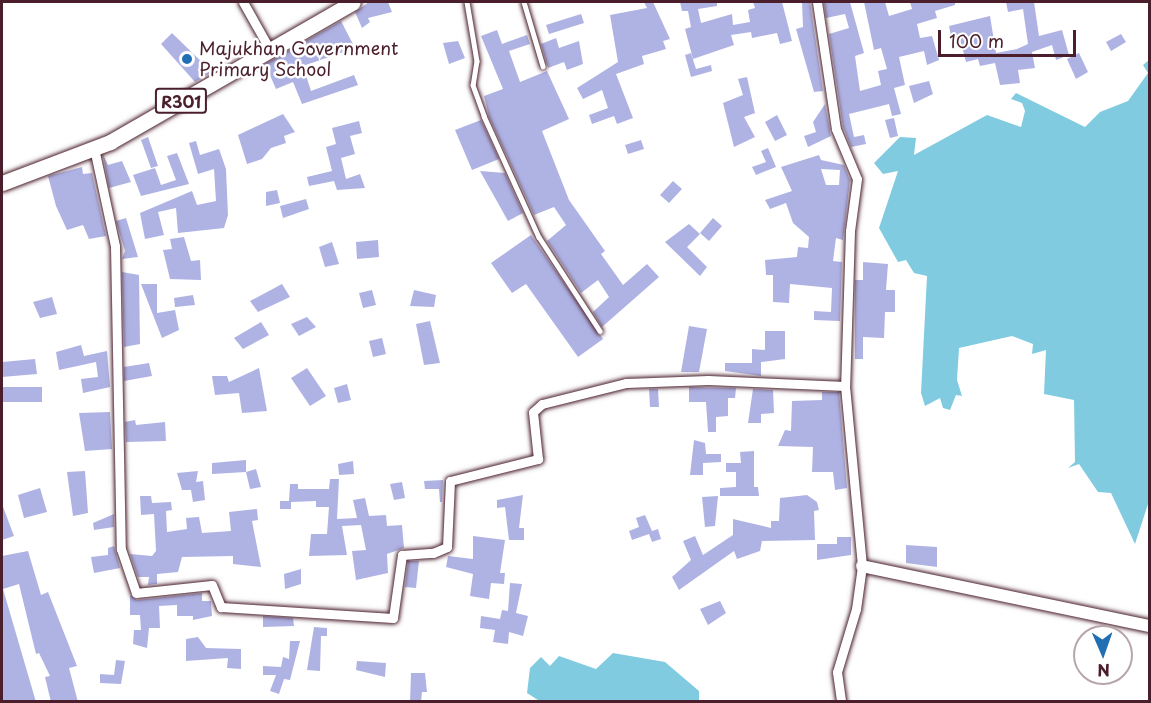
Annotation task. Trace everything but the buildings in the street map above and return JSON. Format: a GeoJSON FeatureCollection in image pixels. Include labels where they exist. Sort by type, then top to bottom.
{"type":"FeatureCollection","features":[{"type":"Feature","properties":{"kind":"main road","name":"R301"},"geometry":{"type":"LineString","coordinates":[[2,183],[94,148],[353,2]]}},
{"type":"Feature","properties":{"kind":"street"},"geometry":{"type":"LineString","coordinates":[[243,2],[270,50]]}},
{"type":"Feature","properties":{"kind":"street"},"geometry":{"type":"LineString","coordinates":[[817,2],[836,129],[857,171],[850,231],[844,386],[862,566],[856,609],[837,672],[841,702]]}},
{"type":"Feature","properties":{"kind":"street"},"geometry":{"type":"LineString","coordinates":[[94,148],[114,237],[121,549],[136,593],[212,585],[221,607],[393,618],[402,555],[433,553],[447,547],[450,481],[538,459],[533,412],[542,404],[626,383],[708,380],[844,386]]}},
{"type":"Feature","properties":{"kind":"street"},"geometry":{"type":"LineString","coordinates":[[862,566],[1149,626]]}},
{"type":"Feature","properties":{"kind":"lane"},"geometry":{"type":"LineString","coordinates":[[466,2],[477,61],[473,85],[484,116],[539,237],[600,331]]}},
{"type":"Feature","properties":{"kind":"lane"},"geometry":{"type":"LineString","coordinates":[[524,2],[543,66]]}},
{"type":"Feature","properties":{"kind":"water"},"geometry":{"type":"Polygon","coordinates":[[[1149,60],[1150,498],[1135,544],[1111,493],[1098,492],[1079,464],[1068,468],[1075,462],[1074,400],[1044,394],[1046,350],[1032,354],[1033,344],[1012,336],[959,348],[957,380],[962,396],[956,395],[950,410],[943,408],[940,398],[925,406],[921,393],[927,276],[914,273],[906,260],[898,262],[879,228],[898,171],[883,174],[874,163],[900,137],[916,138],[914,155],[987,115],[1021,127],[1025,111],[1022,103],[1011,99],[1016,93],[1085,127],[1100,112],[1128,101],[1148,73],[1143,65],[1149,60]]]}},
{"type":"Feature","properties":{"kind":"water"},"geometry":{"type":"Polygon","coordinates":[[[613,653],[665,662],[699,691],[699,701],[541,702],[527,693],[530,668],[541,657],[550,666],[559,656],[596,669],[613,653]]]}},
{"type":"Feature","properties":{"kind":"place","name":"Majukhan Government Primary School"},"geometry":{"type":"Point","coordinates":[187,59]}}]}
